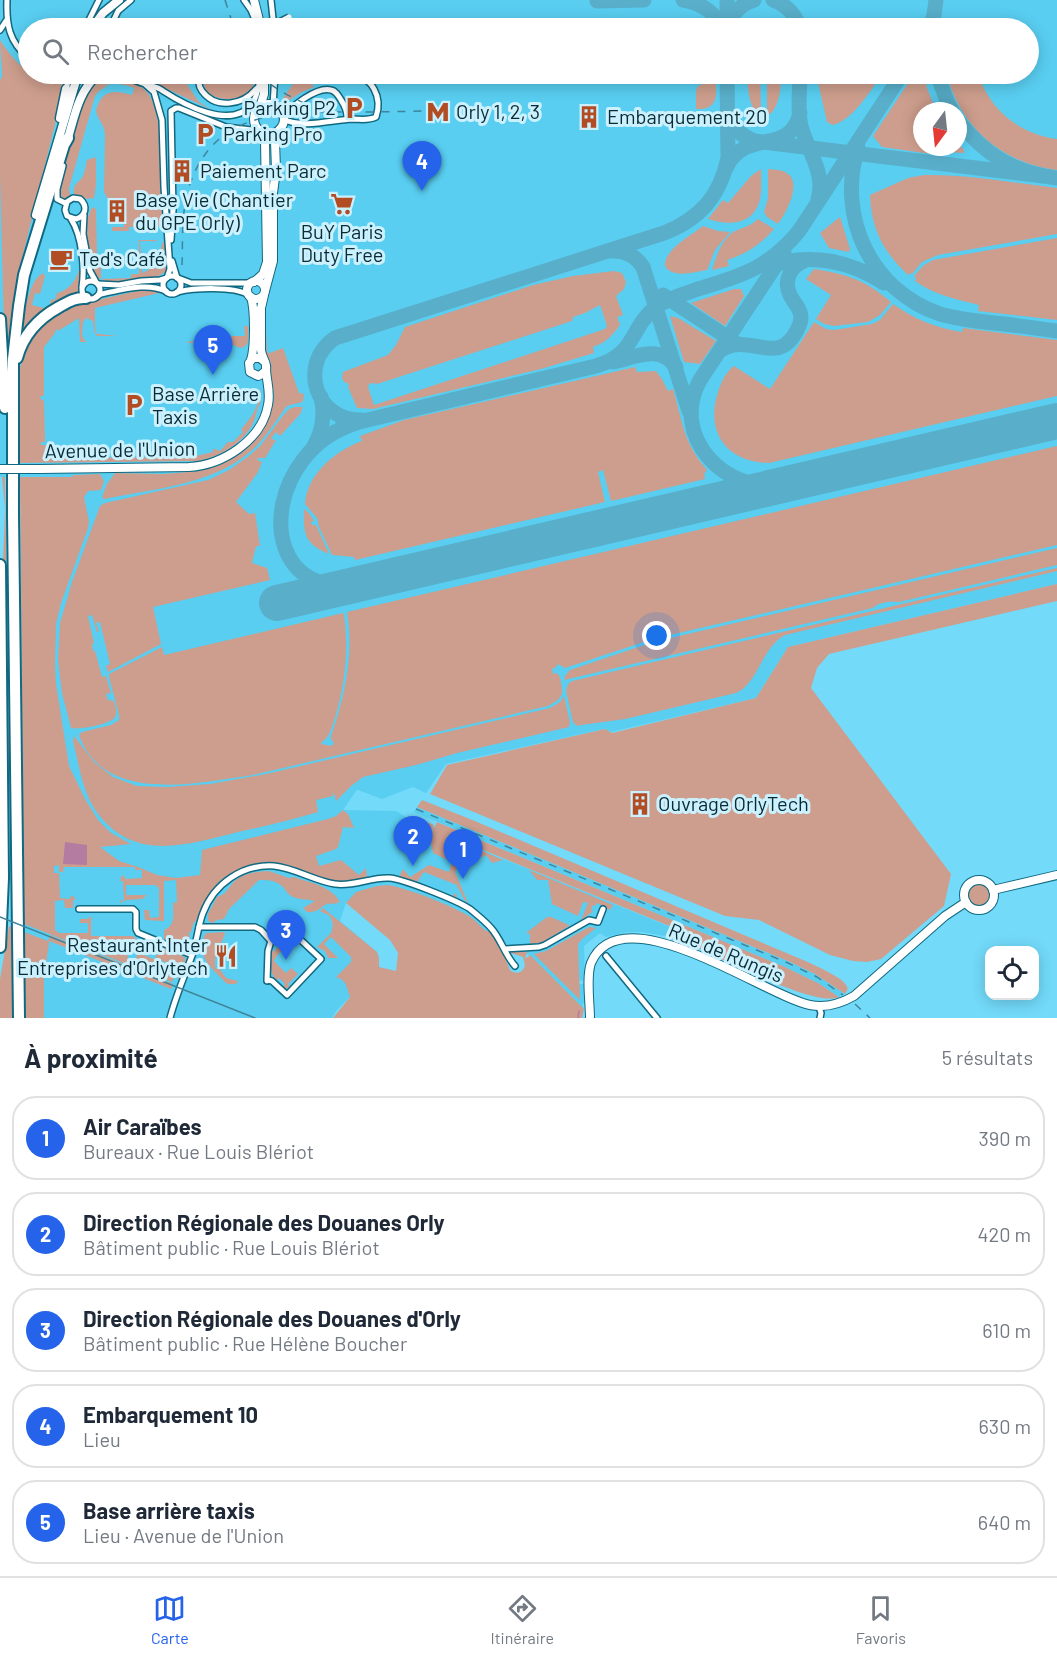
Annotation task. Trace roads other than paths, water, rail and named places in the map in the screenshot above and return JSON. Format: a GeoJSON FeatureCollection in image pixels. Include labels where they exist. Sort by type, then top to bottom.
{"type":"FeatureCollection","features":[{"type":"Feature","properties":{"kind":"highway"},"geometry":{"type":"LineString","coordinates":[[19,1018],[13,348],[18,306],[29,257],[68,138]]}},
{"type":"Feature","properties":{"kind":"highway"},"geometry":{"type":"LineString","coordinates":[[18,306],[16,297],[20,273],[36,215]]}},
{"type":"Feature","properties":{"kind":"highway"},"geometry":{"type":"LineString","coordinates":[[12,373],[20,348],[35,324],[50,312],[88,294]]}},
{"type":"Feature","properties":{"kind":"highway"},"geometry":{"type":"LineString","coordinates":[[0,319],[8,508],[13,515]]}},
{"type":"Feature","properties":{"kind":"highway"},"geometry":{"type":"LineString","coordinates":[[0,565],[3,911],[0,947]]}},
{"type":"Feature","properties":{"kind":"highway"},"geometry":{"type":"LineString","coordinates":[[3,911],[7,897],[11,730],[15,720]]}},
{"type":"Feature","properties":{"kind":"main road"},"geometry":{"type":"LineString","coordinates":[[99,18],[119,0]]}},
{"type":"Feature","properties":{"kind":"main road"},"geometry":{"type":"LineString","coordinates":[[36,215],[63,124],[60,116],[72,84]]}},
{"type":"Feature","properties":{"kind":"main road"},"geometry":{"type":"LineString","coordinates":[[68,138],[78,101],[88,84]]}},
{"type":"Feature","properties":{"kind":"street"},"geometry":{"type":"LineString","coordinates":[[6,0],[6,21],[18,47]]}},
{"type":"Feature","properties":{"kind":"street"},"geometry":{"type":"LineString","coordinates":[[91,18],[99,0]]}},
{"type":"Feature","properties":{"kind":"street"},"geometry":{"type":"LineString","coordinates":[[114,18],[118,10],[131,0]]}},
{"type":"Feature","properties":{"kind":"street"},"geometry":{"type":"LineString","coordinates":[[244,0],[255,18]]}},
{"type":"Feature","properties":{"kind":"street"},"geometry":{"type":"LineString","coordinates":[[254,0],[257,18]]}},
{"type":"Feature","properties":{"kind":"street"},"geometry":{"type":"LineString","coordinates":[[270,0],[273,18]]}},
{"type":"Feature","properties":{"kind":"street"},"geometry":{"type":"LineString","coordinates":[[0,30],[6,21]]}},
{"type":"Feature","properties":{"kind":"street"},"geometry":{"type":"LineString","coordinates":[[199,84],[201,90],[210,99],[229,104],[252,94],[259,85]]}},
{"type":"Feature","properties":{"kind":"street","name":"Avenue de l'Union"},"geometry":{"type":"LineString","coordinates":[[236,450],[252,430],[263,407],[264,388],[261,381],[248,369],[254,334],[253,304],[248,290],[263,274],[267,262],[265,140],[254,119],[264,94],[264,84]]}},
{"type":"Feature","properties":{"kind":"street"},"geometry":{"type":"LineString","coordinates":[[273,105],[274,84]]}},
{"type":"Feature","properties":{"kind":"street"},"geometry":{"type":"LineString","coordinates":[[260,107],[266,104],[273,105],[281,111],[283,119],[291,123],[374,118],[377,114],[378,102],[370,84]]}},
{"type":"Feature","properties":{"kind":"street"},"geometry":{"type":"LineString","coordinates":[[146,85],[204,112],[220,116],[234,115],[246,110],[255,99],[259,85]]}},
{"type":"Feature","properties":{"kind":"street"},"geometry":{"type":"LineString","coordinates":[[146,85],[154,92],[162,120],[170,257],[181,285],[177,292]]}},
{"type":"Feature","properties":{"kind":"street"},"geometry":{"type":"LineString","coordinates":[[283,119],[305,98],[326,89],[337,93],[345,105],[347,117]]}},
{"type":"Feature","properties":{"kind":"street"},"geometry":{"type":"LineString","coordinates":[[166,291],[164,284],[170,269],[173,218],[171,111],[176,108],[226,128],[273,133],[280,129]]}},
{"type":"Feature","properties":{"kind":"street","name":"Avenue de l'Union"},"geometry":{"type":"LineString","coordinates":[[0,469],[196,467],[219,460],[236,450],[256,432],[266,414],[269,398],[266,365],[261,350],[260,312],[273,261],[275,141],[283,119]]}},
{"type":"Feature","properties":{"kind":"street"},"geometry":{"type":"LineString","coordinates":[[67,202],[59,201],[56,193],[68,138]]}},
{"type":"Feature","properties":{"kind":"street"},"geometry":{"type":"LineString","coordinates":[[73,198],[85,204],[83,234],[91,274],[100,290],[88,294],[75,228],[64,210],[67,202],[73,198]]}},
{"type":"Feature","properties":{"kind":"street"},"geometry":{"type":"LineString","coordinates":[[70,218],[79,218],[85,212]]}},
{"type":"Feature","properties":{"kind":"street"},"geometry":{"type":"LineString","coordinates":[[172,276],[191,283],[262,284],[265,293],[257,299],[242,292],[229,290],[190,290],[171,294],[143,286],[101,294],[88,294],[84,283],[89,281],[119,285],[160,280],[172,276]]}},
{"type":"Feature","properties":{"kind":"street"},"geometry":{"type":"LineString","coordinates":[[251,360],[256,357],[260,358],[266,365],[261,375],[255,376]]}},
{"type":"Feature","properties":{"kind":"street"},"geometry":{"type":"LineString","coordinates":[[170,1018],[192,955],[206,905],[221,884],[250,868],[275,866],[333,884],[343,885],[387,878],[418,887],[468,908],[489,926],[515,966]]}},
{"type":"Feature","properties":{"kind":"street"},"geometry":{"type":"LineString","coordinates":[[993,890],[1057,875]]}},
{"type":"Feature","properties":{"kind":"street"},"geometry":{"type":"LineString","coordinates":[[974,880],[983,880],[993,890],[992,901],[985,909],[974,909],[966,902],[965,888],[974,880]]}},
{"type":"Feature","properties":{"kind":"street"},"geometry":{"type":"LineString","coordinates":[[820,1018],[819,1006],[834,1005],[854,996],[945,916],[966,902]]}},
{"type":"Feature","properties":{"kind":"street"},"geometry":{"type":"LineString","coordinates":[[79,909],[133,909],[136,912],[138,933],[192,955]]}},
{"type":"Feature","properties":{"kind":"street"},"geometry":{"type":"LineString","coordinates":[[505,949],[545,945],[589,920],[598,922],[603,909]]}},
{"type":"Feature","properties":{"kind":"street"},"geometry":{"type":"LineString","coordinates":[[199,927],[255,927],[271,940]]}},
{"type":"Feature","properties":{"kind":"street"},"geometry":{"type":"LineString","coordinates":[[288,928],[321,959],[287,995],[272,981],[267,981],[268,951],[271,940],[282,930],[288,928]]}},
{"type":"Feature","properties":{"kind":"street","name":"Rue de Rungis"},"geometry":{"type":"LineString","coordinates":[[590,1018],[590,971],[597,954],[607,945],[625,939],[668,944],[798,1002],[819,1006]]}},
{"type":"Feature","properties":{"kind":"street"},"geometry":{"type":"LineString","coordinates":[[606,956],[657,1018]]}},
{"type":"Feature","properties":{"kind":"waterway"},"geometry":{"type":"LineString","coordinates":[[578,1018],[579,1011]]}},
{"type":"Feature","properties":{"kind":"tram line"},"geometry":{"type":"LineString","coordinates":[[0,917],[255,1018]]}},
{"type":"Feature","properties":{"kind":"railway"},"geometry":{"type":"LineString","coordinates":[[225,0],[231,18]]}},
{"type":"Feature","properties":{"kind":"railway"},"geometry":{"type":"LineString","coordinates":[[271,84],[295,99],[320,110]]}},
{"type":"Feature","properties":{"kind":"railway"},"geometry":{"type":"LineString","coordinates":[[182,265],[184,216],[189,187],[201,160],[217,141],[237,127],[284,114],[450,110]]}},
{"type":"Feature","properties":{"kind":"railway"},"geometry":{"type":"LineString","coordinates":[[416,809],[788,963],[817,977],[843,995]]}},
{"type":"Feature","properties":{"kind":"railway"},"geometry":{"type":"LineString","coordinates":[[855,1004],[870,1018]]}},
{"type":"Feature","properties":{"kind":"place","name":"Parking P2"},"geometry":{"type":"Point","coordinates":[354,108]}},
{"type":"Feature","properties":{"kind":"place","name":"Orly 1, 2, 3"},"geometry":{"type":"Point","coordinates":[438,112]}},
{"type":"Feature","properties":{"kind":"place","name":"Embarquement 20"},"geometry":{"type":"Point","coordinates":[589,117]}},
{"type":"Feature","properties":{"kind":"place","name":"Parking Pro"},"geometry":{"type":"Point","coordinates":[205,134]}},
{"type":"Feature","properties":{"kind":"place","name":"Paiement Parc"},"geometry":{"type":"Point","coordinates":[182,171]}},
{"type":"Feature","properties":{"kind":"place","name":"Embarquement 10"},"geometry":{"type":"Point","coordinates":[422,191]}},
{"type":"Feature","properties":{"kind":"place","name":"BuY Paris Duty Free"},"geometry":{"type":"Point","coordinates":[342,204]}},
{"type":"Feature","properties":{"kind":"place","name":"Base Vie (Chantier du GPE Orly)"},"geometry":{"type":"Point","coordinates":[117,211]}},
{"type":"Feature","properties":{"kind":"place","name":"Ted's Café"},"geometry":{"type":"Point","coordinates":[61,259]}},
{"type":"Feature","properties":{"kind":"place","name":"Base arrière taxis"},"geometry":{"type":"Point","coordinates":[213,375]}},
{"type":"Feature","properties":{"kind":"place","name":"Base Arrière Taxis"},"geometry":{"type":"Point","coordinates":[134,405]}},
{"type":"Feature","properties":{"kind":"place","name":"Ouvrage OrlyTech"},"geometry":{"type":"Point","coordinates":[640,804]}},
{"type":"Feature","properties":{"kind":"place","name":"Direction Régionale des Douanes Orly"},"geometry":{"type":"Point","coordinates":[413,866]}},
{"type":"Feature","properties":{"kind":"place","name":"Air Caraïbes"},"geometry":{"type":"Point","coordinates":[463,879]}},
{"type":"Feature","properties":{"kind":"place","name":"Restaurant Inter Entreprises d'Orlytech"},"geometry":{"type":"Point","coordinates":[226,956]}},
{"type":"Feature","properties":{"kind":"place","name":"Direction Régionale des Douanes d'Orly"},"geometry":{"type":"Point","coordinates":[286,960]}}]}
